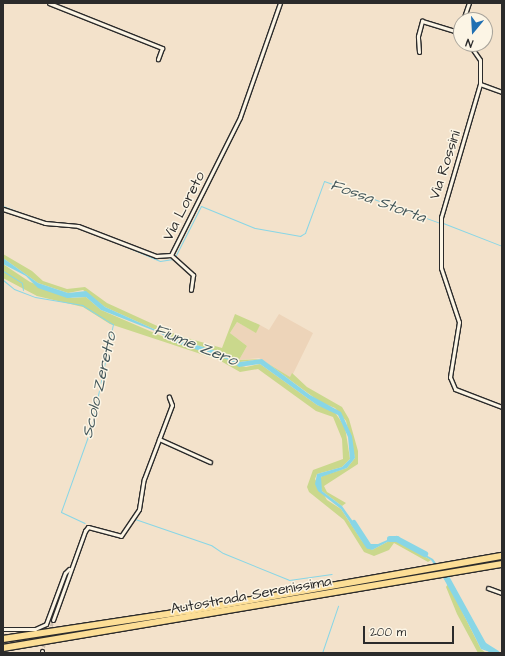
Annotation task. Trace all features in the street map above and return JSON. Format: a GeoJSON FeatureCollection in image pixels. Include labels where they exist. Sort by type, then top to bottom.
{"type":"FeatureCollection","features":[{"type":"Feature","properties":{"kind":"highway","name":"Autostrada Serenissima"},"geometry":{"type":"LineString","coordinates":[[3,639],[189,611],[502,556]]}},
{"type":"Feature","properties":{"kind":"highway","name":"Autostrada Serenissima"},"geometry":{"type":"LineString","coordinates":[[3,648],[502,564]]}},
{"type":"Feature","properties":{"kind":"street"},"geometry":{"type":"LineString","coordinates":[[49,3],[162,48],[158,59]]}},
{"type":"Feature","properties":{"kind":"street","name":"Via Loreto"},"geometry":{"type":"LineString","coordinates":[[3,209],[45,223],[86,228],[156,256],[171,255],[240,117],[280,3]]}},
{"type":"Feature","properties":{"kind":"street"},"geometry":{"type":"LineString","coordinates":[[419,52],[418,36],[422,21],[453,31]]}},
{"type":"Feature","properties":{"kind":"street","name":"Via Rossini"},"geometry":{"type":"LineString","coordinates":[[474,52],[480,60],[480,84],[444,200],[441,268],[459,322],[450,382],[455,389],[502,407]]}},
{"type":"Feature","properties":{"kind":"street"},"geometry":{"type":"LineString","coordinates":[[480,84],[502,92]]}},
{"type":"Feature","properties":{"kind":"street"},"geometry":{"type":"LineString","coordinates":[[462,132],[466,133]]}},
{"type":"Feature","properties":{"kind":"street"},"geometry":{"type":"LineString","coordinates":[[171,255],[193,275],[191,290]]}},
{"type":"Feature","properties":{"kind":"street"},"geometry":{"type":"LineString","coordinates":[[53,620],[70,569],[88,527],[116,536],[125,534],[139,509],[144,479],[172,405],[169,397]]}},
{"type":"Feature","properties":{"kind":"street"},"geometry":{"type":"LineString","coordinates":[[159,440],[210,462]]}},
{"type":"Feature","properties":{"kind":"street"},"geometry":{"type":"LineString","coordinates":[[3,630],[35,629],[46,624],[65,573],[70,569]]}},
{"type":"Feature","properties":{"kind":"street"},"geometry":{"type":"LineString","coordinates":[[488,588],[502,592]]}},
{"type":"Feature","properties":{"kind":"shaded area"},"geometry":{"type":"Polygon","coordinates":[[[279,314],[313,333],[291,378],[259,358],[239,360],[247,346],[230,333],[237,322],[255,332],[260,325],[269,330],[279,314]]]}},
{"type":"Feature","properties":{"kind":"green space"},"geometry":{"type":"Polygon","coordinates":[[[3,254],[32,271],[43,281],[67,289],[85,287],[107,303],[177,335],[222,348],[235,314],[260,325],[256,333],[237,322],[230,333],[247,346],[239,360],[262,359],[240,362],[227,354],[176,339],[105,307],[83,290],[68,293],[38,283],[3,258],[3,254]]]}},
{"type":"Feature","properties":{"kind":"green space"},"geometry":{"type":"Polygon","coordinates":[[[3,264],[30,282],[72,298],[86,297],[101,310],[180,344],[226,358],[234,364],[246,367],[260,364],[317,405],[334,411],[345,427],[350,459],[342,467],[317,474],[315,479],[327,500],[341,509],[362,541],[372,550],[393,539],[431,560],[428,562],[394,543],[389,550],[374,556],[364,552],[344,520],[309,492],[307,487],[313,470],[343,459],[342,439],[333,417],[316,411],[258,369],[240,372],[219,360],[110,324],[83,307],[37,296],[3,278],[3,264]]]}},
{"type":"Feature","properties":{"kind":"green space"},"geometry":{"type":"Polygon","coordinates":[[[267,363],[290,377],[292,373],[307,387],[342,407],[349,419],[358,451],[358,464],[324,486],[327,492],[346,503],[342,506],[322,491],[319,481],[322,476],[347,468],[355,458],[346,421],[335,408],[320,402],[267,363]]]}},
{"type":"Feature","properties":{"kind":"green space"},"geometry":{"type":"Polygon","coordinates":[[[448,584],[481,649],[486,653],[478,653],[457,614],[446,587],[448,584]]]}},
{"type":"Feature","properties":{"kind":"water"},"geometry":{"type":"Polygon","coordinates":[[[3,258],[38,283],[68,293],[86,291],[105,307],[176,339],[227,354],[240,362],[262,359],[310,395],[341,412],[352,436],[355,458],[347,468],[321,477],[322,491],[342,506],[369,544],[378,544],[394,537],[433,559],[451,584],[483,648],[493,653],[481,649],[451,589],[431,560],[393,539],[372,550],[367,548],[341,509],[318,491],[315,484],[317,474],[342,467],[350,459],[348,437],[338,415],[317,405],[260,364],[239,367],[229,360],[173,342],[160,333],[101,310],[86,297],[67,298],[38,288],[26,276],[3,264],[3,258]]]}},
{"type":"Feature","properties":{"kind":"waterway","name":"Fossa Storta"},"geometry":{"type":"LineString","coordinates":[[176,255],[201,206],[255,228],[300,236],[305,233],[324,181],[440,223]]}},
{"type":"Feature","properties":{"kind":"waterway","name":"Fossa Storta"},"geometry":{"type":"LineString","coordinates":[[3,206],[24,214]]}},
{"type":"Feature","properties":{"kind":"waterway","name":"Fossa Storta"},"geometry":{"type":"LineString","coordinates":[[40,220],[88,228]]}},
{"type":"Feature","properties":{"kind":"waterway","name":"Fossa Storta"},"geometry":{"type":"LineString","coordinates":[[443,223],[502,246]]}},
{"type":"Feature","properties":{"kind":"waterway","name":"Fossa Storta"},"geometry":{"type":"LineString","coordinates":[[89,231],[160,261],[173,259]]}},
{"type":"Feature","properties":{"kind":"waterway"},"geometry":{"type":"LineString","coordinates":[[3,271],[22,283],[23,290]]}},
{"type":"Feature","properties":{"kind":"waterway","name":"Scolo Zeretto"},"geometry":{"type":"LineString","coordinates":[[3,280],[14,289],[35,297],[82,305],[113,324],[91,428],[61,512],[85,523]]}},
{"type":"Feature","properties":{"kind":"waterway","name":"Scolo Zeretto"},"geometry":{"type":"LineString","coordinates":[[135,519],[211,545],[223,553],[289,580],[332,574]]}},
{"type":"Feature","properties":{"kind":"waterway","name":"Fiume Zero"},"geometry":{"type":"LineString","coordinates":[[354,523],[369,546]]}},
{"type":"Feature","properties":{"kind":"waterway","name":"Fiume Zero"},"geometry":{"type":"LineString","coordinates":[[390,539],[397,539],[425,554]]}},
{"type":"Feature","properties":{"kind":"waterway","name":"Fiume Zero"},"geometry":{"type":"LineString","coordinates":[[446,576],[484,645],[497,653]]}},
{"type":"Feature","properties":{"kind":"waterway","name":"Scolo Zeretto"},"geometry":{"type":"LineString","coordinates":[[322,653],[338,606]]}},
{"type":"Feature","properties":{"kind":"tunnel"},"geometry":{"type":"LineString","coordinates":[[42,651],[53,620]]}}]}
